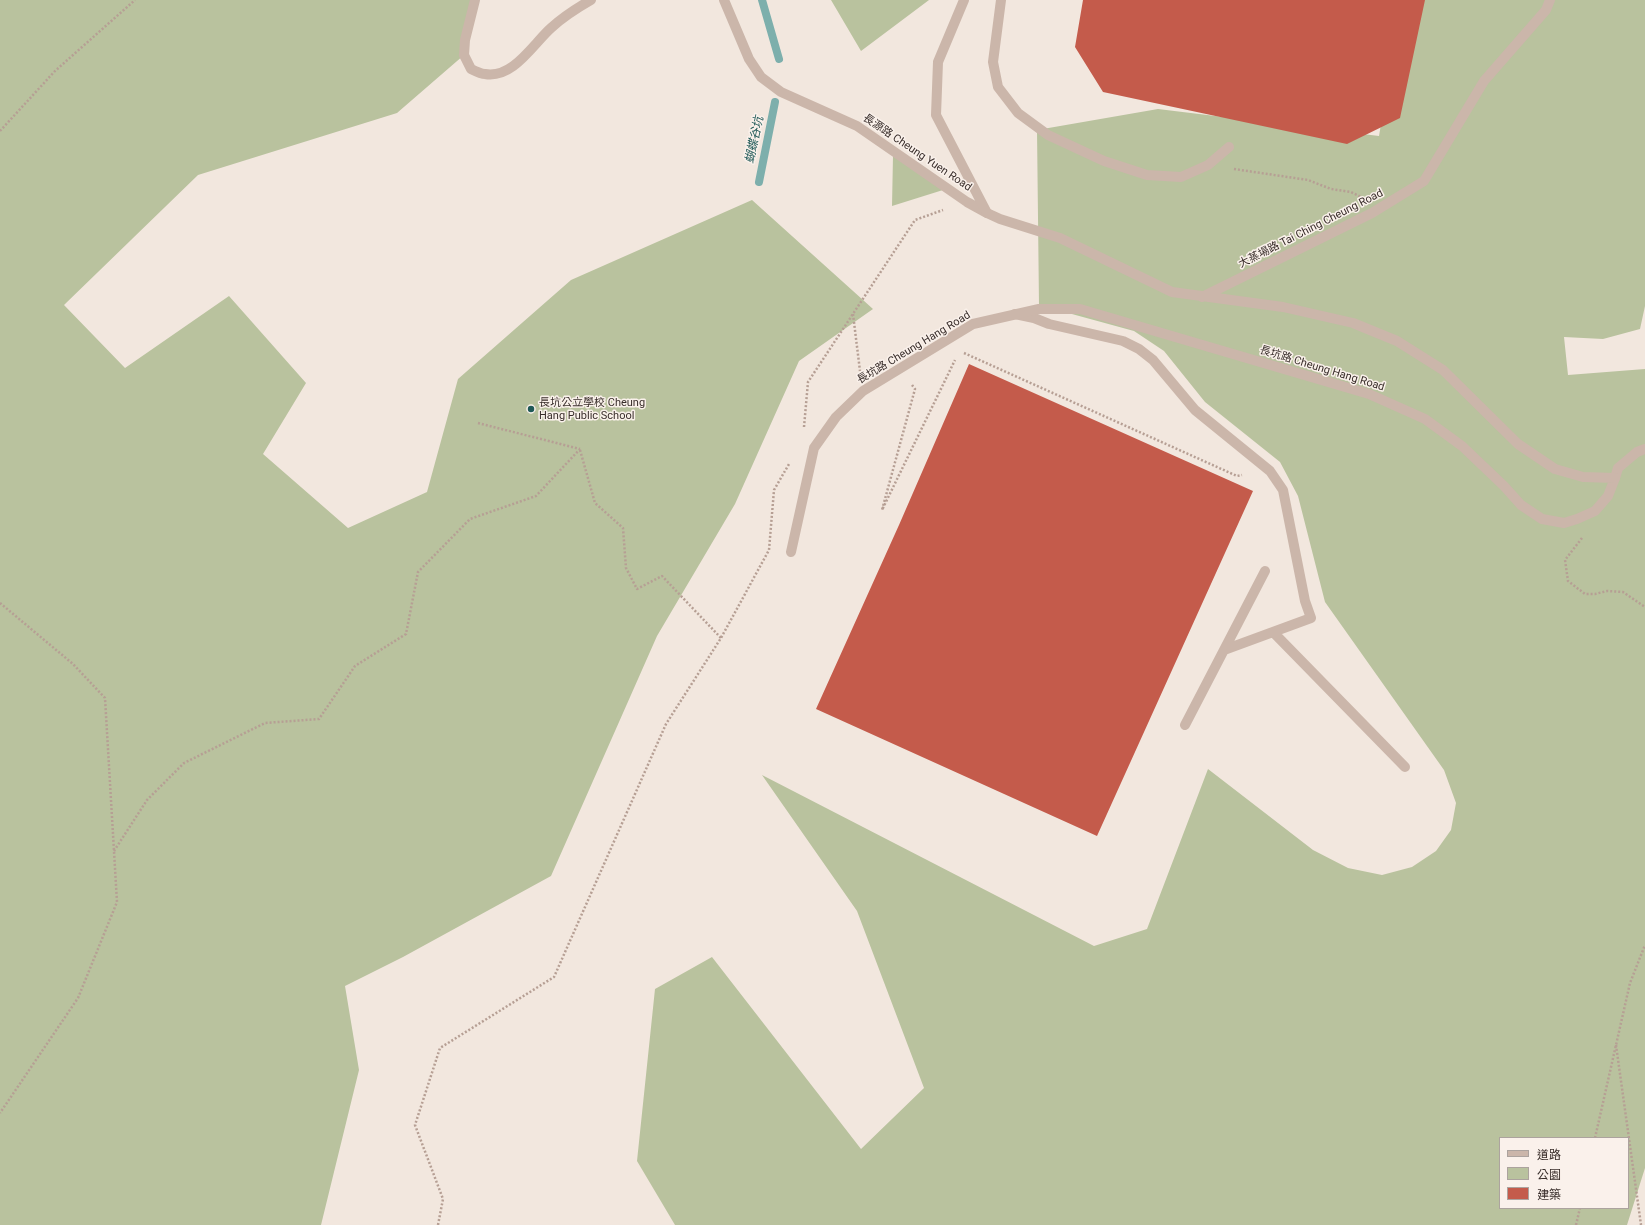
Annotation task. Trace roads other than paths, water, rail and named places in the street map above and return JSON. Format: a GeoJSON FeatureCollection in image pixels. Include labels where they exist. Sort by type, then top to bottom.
{"type":"FeatureCollection","features":[{"type":"Feature","properties":{"kind":"street"},"geometry":{"type":"LineString","coordinates":[[475,0],[465,40],[464,55],[471,69],[486,75],[503,72],[520,62],[550,29],[574,10],[591,0]]}},
{"type":"Feature","properties":{"kind":"street","name":"長源路 Cheung Yuen Road"},"geometry":{"type":"LineString","coordinates":[[724,0],[749,59],[761,77],[782,92],[857,126],[967,202],[987,213]]}},
{"type":"Feature","properties":{"kind":"street"},"geometry":{"type":"LineString","coordinates":[[964,0],[938,62],[936,115],[987,213],[1000,219],[1060,238],[1172,292],[1283,307],[1353,324],[1397,341],[1442,370],[1518,444],[1555,469],[1583,477],[1615,478]]}},
{"type":"Feature","properties":{"kind":"street"},"geometry":{"type":"LineString","coordinates":[[1001,0],[993,62],[998,87],[1018,113],[1048,135],[1104,161],[1147,175],[1181,177],[1208,165],[1228,147]]}},
{"type":"Feature","properties":{"kind":"street","name":"大蒸場路 Tai Ching Cheung Road"},"geometry":{"type":"LineString","coordinates":[[1202,297],[1372,213],[1424,181],[1484,81],[1546,10],[1550,0]]}},
{"type":"Feature","properties":{"kind":"street","name":"長坑路 Cheung Hang Road"},"geometry":{"type":"LineString","coordinates":[[791,552],[814,448],[836,417],[863,391],[973,324],[1039,309],[1080,309],[1369,394],[1425,418],[1462,446],[1504,486],[1520,505],[1542,519],[1564,523],[1577,520],[1595,511],[1608,496],[1618,468],[1637,452],[1645,449]]}},
{"type":"Feature","properties":{"kind":"street"},"geometry":{"type":"LineString","coordinates":[[1015,314],[1123,342],[1138,349],[1153,360],[1195,410],[1270,471],[1283,490],[1305,601],[1311,618],[1224,650]]}},
{"type":"Feature","properties":{"kind":"street"},"geometry":{"type":"LineString","coordinates":[[1184,725],[1265,571]]}},
{"type":"Feature","properties":{"kind":"street"},"geometry":{"type":"LineString","coordinates":[[1273,632],[1405,767]]}},
{"type":"Feature","properties":{"kind":"waterway","name":"蝴蝶谷坑"},"geometry":{"type":"LineString","coordinates":[[762,0],[779,59]]}},
{"type":"Feature","properties":{"kind":"waterway","name":"蝴蝶谷坑"},"geometry":{"type":"LineString","coordinates":[[759,182],[775,102]]}},
{"type":"Feature","properties":{"kind":"place","name":"長坑公立學校 Cheung Hang Public School"},"geometry":{"type":"Point","coordinates":[531,409]}}]}
